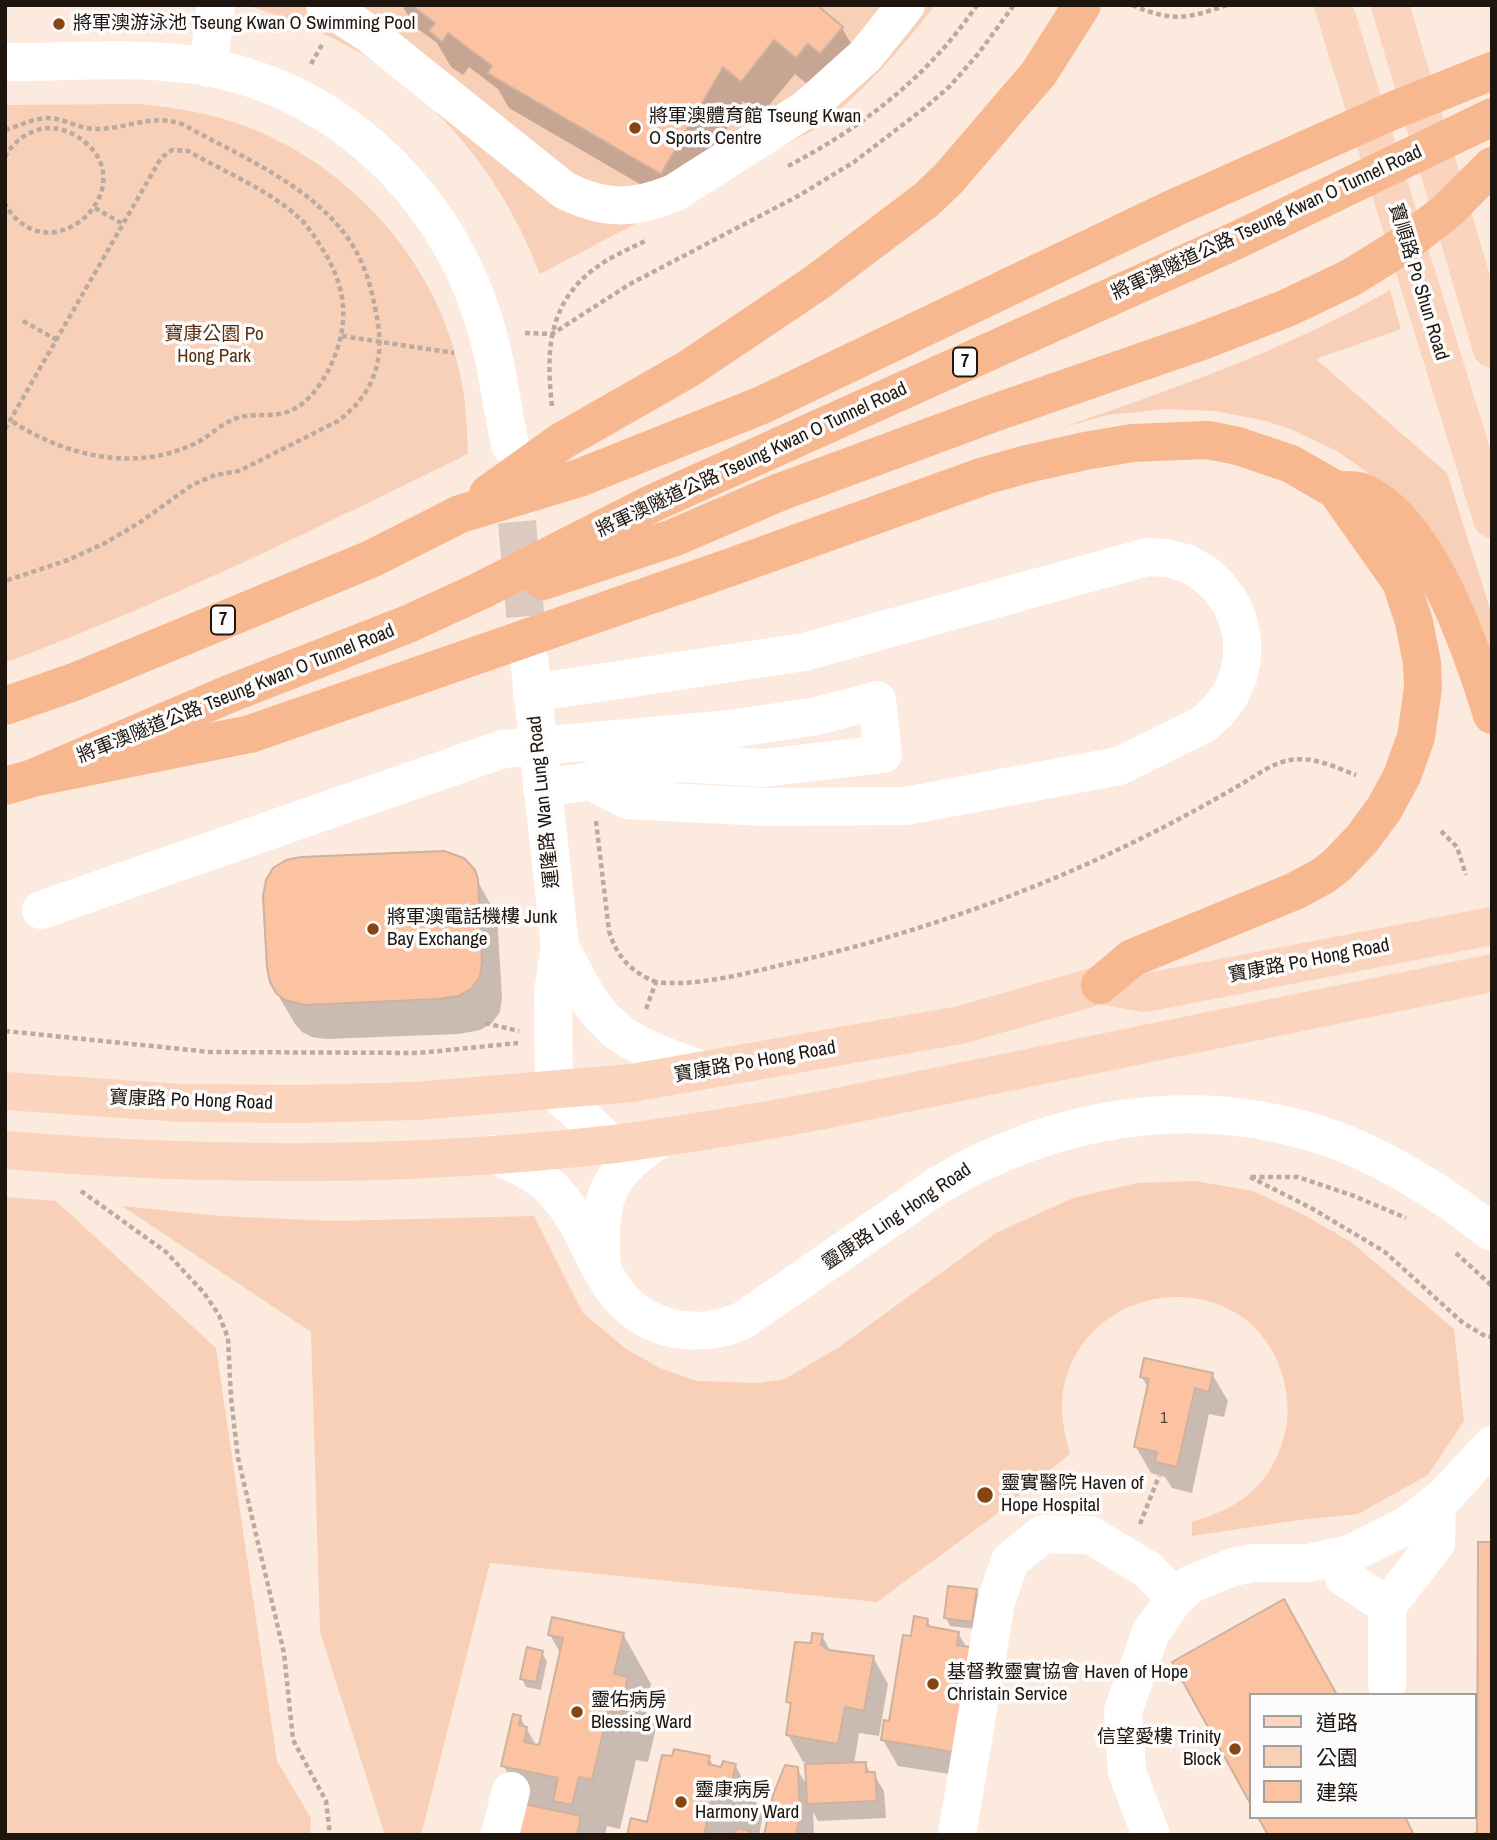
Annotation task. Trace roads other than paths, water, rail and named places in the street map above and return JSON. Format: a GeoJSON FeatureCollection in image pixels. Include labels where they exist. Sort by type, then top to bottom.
{"type":"FeatureCollection","features":[{"type":"Feature","properties":{"kind":"highway"},"geometry":{"type":"LineString","coordinates":[[460,514],[562,441],[688,369],[774,312],[926,200],[949,178],[1039,73],[1082,5]]}},
{"type":"Feature","properties":{"kind":"highway"},"geometry":{"type":"LineString","coordinates":[[1392,111],[1492,52]]}},
{"type":"Feature","properties":{"kind":"highway","name":"7"},"geometry":{"type":"LineString","coordinates":[[5,706],[74,682],[371,559],[460,514],[579,478],[762,405],[1017,281],[1210,192],[1392,111],[1492,71]]}},
{"type":"Feature","properties":{"kind":"highway","name":"將軍澳隧道公路 Tseung Kwan O Tunnel Road"},"geometry":{"type":"LineString","coordinates":[[19,782],[229,694],[408,624],[480,591],[653,503],[1235,241],[1492,117]]}},
{"type":"Feature","properties":{"kind":"highway"},"geometry":{"type":"LineString","coordinates":[[408,624],[673,538],[780,492],[1287,308],[1376,263],[1426,229],[1469,191],[1492,166]]}},
{"type":"Feature","properties":{"kind":"highway"},"geometry":{"type":"LineString","coordinates":[[19,782],[250,734],[984,477],[1085,451],[1144,442],[1208,440],[1238,446],[1290,464],[1336,490],[1401,582],[1414,622],[1422,663],[1423,688],[1416,737],[1402,776],[1384,809],[1362,839],[1323,876],[1248,912],[1132,958],[1100,985]]}},
{"type":"Feature","properties":{"kind":"highway"},"geometry":{"type":"LineString","coordinates":[[1336,490],[1359,490],[1373,498],[1392,514],[1420,547],[1465,636],[1492,715]]}},
{"type":"Feature","properties":{"kind":"main road","name":"寶順路 Po Shun Road"},"geometry":{"type":"LineString","coordinates":[[1333,5],[1492,519]]}},
{"type":"Feature","properties":{"kind":"main road"},"geometry":{"type":"LineString","coordinates":[[1390,5],[1492,348]]}},
{"type":"Feature","properties":{"kind":"main road","name":"寶康路 Po Hong Road"},"geometry":{"type":"LineString","coordinates":[[5,1091],[182,1103],[299,1104],[416,1101],[632,1083],[960,1025],[1100,985],[1144,993],[1492,926]]}},
{"type":"Feature","properties":{"kind":"main road"},"geometry":{"type":"LineString","coordinates":[[5,1150],[215,1161],[363,1160],[493,1154],[662,1138],[818,1111],[1492,973]]}},
{"type":"Feature","properties":{"kind":"street"},"geometry":{"type":"LineString","coordinates":[[208,68],[216,5]]}},
{"type":"Feature","properties":{"kind":"street"},"geometry":{"type":"LineString","coordinates":[[325,5],[368,33],[564,190],[585,200],[630,206],[653,202],[674,193],[806,109],[866,55],[906,5]]}},
{"type":"Feature","properties":{"kind":"street"},"geometry":{"type":"LineString","coordinates":[[5,62],[155,61],[208,68],[268,85],[303,100],[336,119],[380,154],[426,205],[449,240],[468,277],[483,316],[510,445]]}},
{"type":"Feature","properties":{"kind":"street","name":"運隆路 Wan Lung Road"},"geometry":{"type":"LineString","coordinates":[[554,1090],[553,992],[560,947],[531,676],[804,652],[1147,556],[1186,563],[1204,573],[1230,602],[1238,620],[1242,658],[1238,678],[1218,711],[1204,724],[1119,766],[906,806],[765,807],[627,800],[591,781]]}},
{"type":"Feature","properties":{"kind":"street"},"geometry":{"type":"LineString","coordinates":[[41,910],[503,749],[731,729],[817,716],[877,700],[883,754],[764,768],[680,763],[604,772],[591,781],[541,788]]}},
{"type":"Feature","properties":{"kind":"street","name":"運隆路 Wan Lung Road"},"geometry":{"type":"LineString","coordinates":[[560,947],[593,1005],[614,1028],[639,1045],[702,1070]]}},
{"type":"Feature","properties":{"kind":"street"},"geometry":{"type":"LineString","coordinates":[[554,1090],[611,1144]]}},
{"type":"Feature","properties":{"kind":"street","name":"靈康路 Ling Hong Road"},"geometry":{"type":"LineString","coordinates":[[493,1154],[530,1171],[557,1194],[619,1298],[631,1309],[674,1329],[693,1331],[726,1327],[758,1311],[937,1186],[1003,1151],[1061,1132],[1107,1121],[1180,1115],[1246,1119],[1321,1136],[1394,1167],[1433,1190],[1492,1232]]}},
{"type":"Feature","properties":{"kind":"street"},"geometry":{"type":"LineString","coordinates":[[602,1270],[602,1221],[607,1191],[623,1167],[636,1154],[662,1138]]}},
{"type":"Feature","properties":{"kind":"street"},"geometry":{"type":"LineString","coordinates":[[1150,1835],[1127,1772],[1123,1711],[1151,1632],[1175,1598],[1191,1584],[1233,1567],[1253,1563],[1308,1563],[1344,1556],[1406,1526],[1437,1502],[1492,1445]]}},
{"type":"Feature","properties":{"kind":"street"},"geometry":{"type":"LineString","coordinates":[[1387,1684],[1387,1606],[1436,1543],[1437,1502]]}},
{"type":"Feature","properties":{"kind":"street"},"geometry":{"type":"LineString","coordinates":[[957,1835],[996,1602],[1010,1561],[1043,1534],[1090,1535],[1147,1569],[1175,1598]]}},
{"type":"Feature","properties":{"kind":"street"},"geometry":{"type":"LineString","coordinates":[[1344,1556],[1344,1577],[1387,1606]]}},
{"type":"Feature","properties":{"kind":"street"},"geometry":{"type":"LineString","coordinates":[[500,1835],[511,1791]]}},
{"type":"Feature","properties":{"kind":"tunnel"},"geometry":{"type":"LineString","coordinates":[[512,465],[529,658]]}},
{"type":"Feature","properties":{"kind":"place","name":"將軍澳游泳池 Tseung Kwan O Swimming Pool"},"geometry":{"type":"Point","coordinates":[59,24]}},
{"type":"Feature","properties":{"kind":"place","name":"將軍澳體育館 Tseung Kwan O Sports Centre"},"geometry":{"type":"Point","coordinates":[635,128]}},
{"type":"Feature","properties":{"kind":"place","name":"將軍澳電話機樓 Junk Bay Exchange"},"geometry":{"type":"Point","coordinates":[373,929]}},
{"type":"Feature","properties":{"kind":"place","name":"靈實醫院 Haven of Hope Hospital"},"geometry":{"type":"Point","coordinates":[985,1495]}},
{"type":"Feature","properties":{"kind":"place","name":"基督教靈實協會 Haven of Hope Christain Service"},"geometry":{"type":"Point","coordinates":[933,1684]}},
{"type":"Feature","properties":{"kind":"place","name":"靈佑病房 Blessing Ward"},"geometry":{"type":"Point","coordinates":[577,1712]}},
{"type":"Feature","properties":{"kind":"place","name":"信望愛樓 Trinity Block"},"geometry":{"type":"Point","coordinates":[1235,1749]}},
{"type":"Feature","properties":{"kind":"place","name":"靈康病房 Harmony Ward"},"geometry":{"type":"Point","coordinates":[681,1802]}},
{"type":"Feature","properties":{"kind":"park label","name":"寶康公園 Po Hong Park"},"geometry":{"type":"Point","coordinates":[214,346]}}]}
